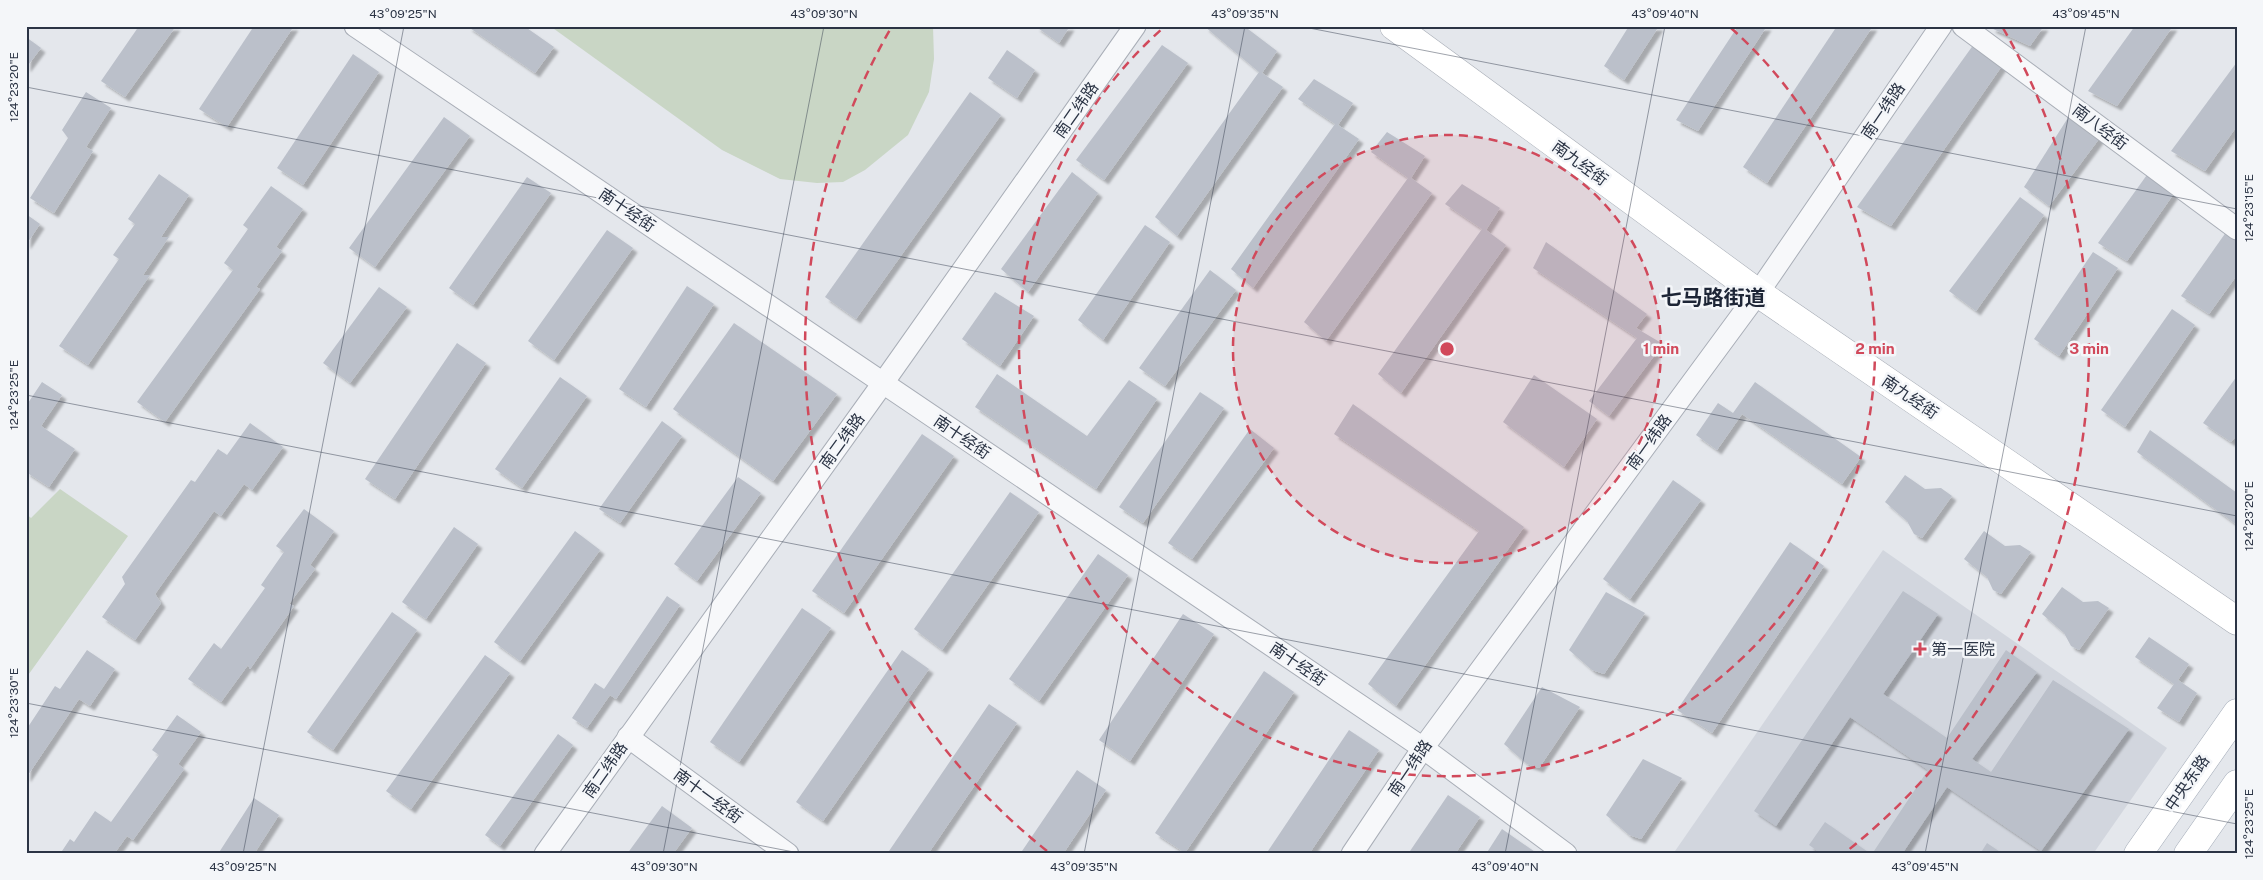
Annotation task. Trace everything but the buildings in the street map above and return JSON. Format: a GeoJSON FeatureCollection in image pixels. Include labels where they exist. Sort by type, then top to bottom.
{"type":"FeatureCollection","features":[{"type":"Feature","properties":{"kind":"main road","name":"南九经街"},"geometry":{"type":"LineString","coordinates":[[1394,26],[1758,293],[2237,621]]}},
{"type":"Feature","properties":{"kind":"main road","name":"中央东路"},"geometry":{"type":"LineString","coordinates":[[2138,854],[2237,713]]}},
{"type":"Feature","properties":{"kind":"main road"},"geometry":{"type":"LineString","coordinates":[[2188,854],[2237,784]]}},
{"type":"Feature","properties":{"kind":"street","name":"南十经街"},"geometry":{"type":"LineString","coordinates":[[355,26],[1423,748],[1566,854]]}},
{"type":"Feature","properties":{"kind":"street","name":"南二纬路"},"geometry":{"type":"LineString","coordinates":[[545,854],[883,383],[1135,26]]}},
{"type":"Feature","properties":{"kind":"street","name":"南一纬路"},"geometry":{"type":"LineString","coordinates":[[1352,854],[1423,748],[1758,293],[1941,26]]}},
{"type":"Feature","properties":{"kind":"street","name":"南八经街"},"geometry":{"type":"LineString","coordinates":[[1963,26],[2237,229]]}},
{"type":"Feature","properties":{"kind":"street","name":"南十一经街"},"geometry":{"type":"LineString","coordinates":[[628,737],[788,854]]}},
{"type":"Feature","properties":{"kind":"shaded area","name":"第一医院"},"geometry":{"type":"Polygon","coordinates":[[[1883,550],[2167,748],[2093,854],[1673,854],[1883,550]]]}},
{"type":"Feature","properties":{"kind":"green space"},"geometry":{"type":"Polygon","coordinates":[[[550,26],[933,26],[934,59],[929,92],[908,135],[865,170],[843,182],[817,183],[780,179],[722,150],[550,26]]]}},
{"type":"Feature","properties":{"kind":"green space"},"geometry":{"type":"Polygon","coordinates":[[[60,489],[128,536],[26,678],[26,514],[31,518],[60,489]]]}},
{"type":"Feature","properties":{"kind":"place","name":"第一医院"},"geometry":{"type":"Point","coordinates":[1920,649]}},
{"type":"Feature","properties":{"kind":"district","name":"七马路街道"},"geometry":{"type":"Point","coordinates":[1713,297]}}]}
